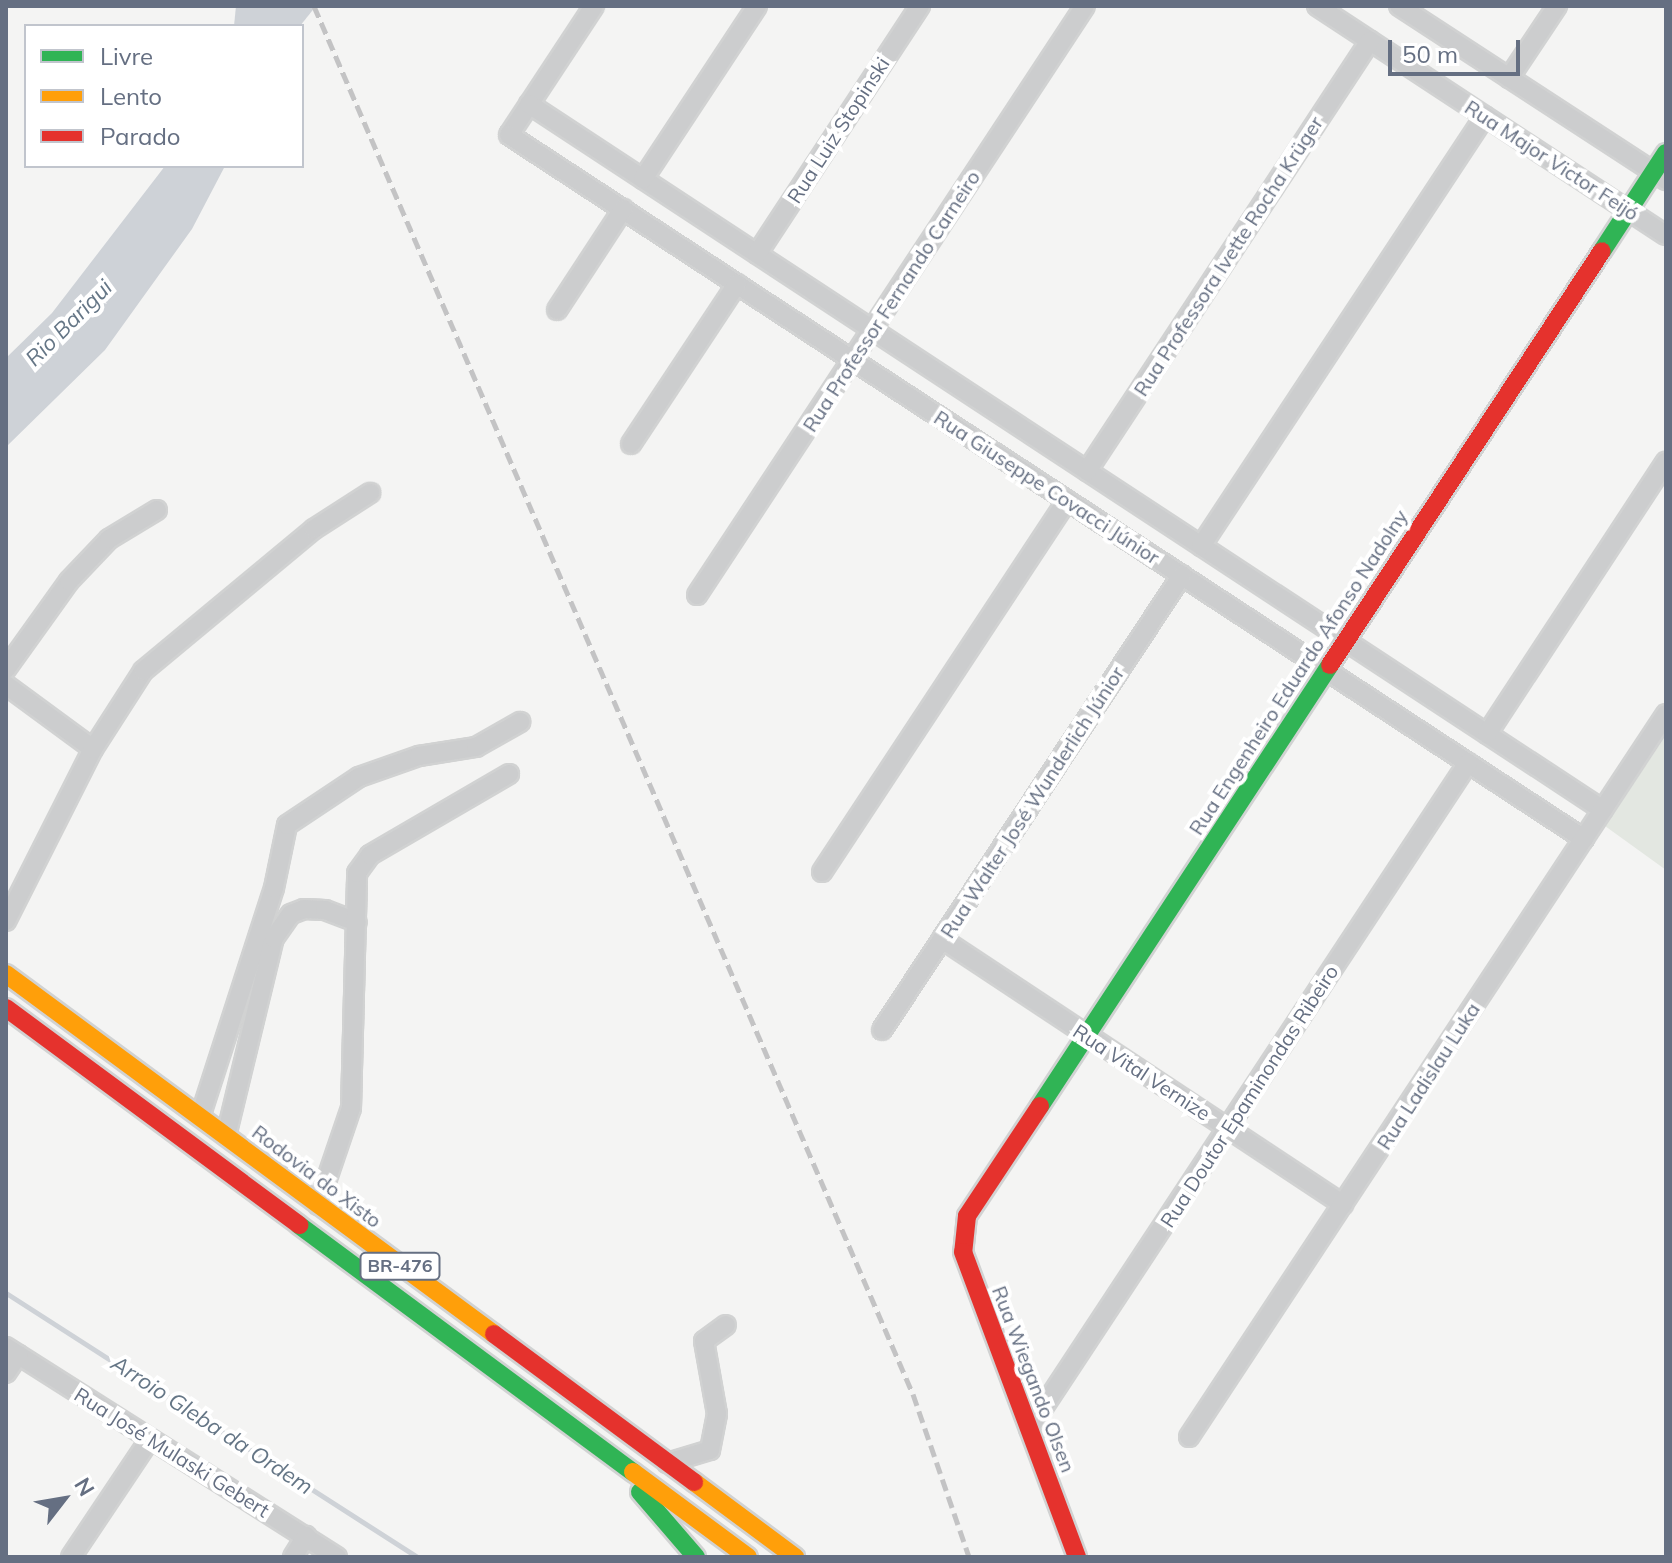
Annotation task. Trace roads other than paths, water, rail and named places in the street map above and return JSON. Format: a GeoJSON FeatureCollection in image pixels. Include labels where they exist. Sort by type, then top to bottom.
{"type":"FeatureCollection","features":[{"type":"Feature","properties":{"kind":"main road","name":"Rua Engenheiro Eduardo Afonso Nadolny"},"geometry":{"type":"LineString","coordinates":[[967,1216],[1628,210],[1660,176],[1666,153]]}},
{"type":"Feature","properties":{"kind":"main road","name":"Rodovia do Xisto"},"geometry":{"type":"LineString","coordinates":[[6,974],[795,1557]]}},
{"type":"Feature","properties":{"kind":"main road","name":"BR-476"},"geometry":{"type":"LineString","coordinates":[[6,1008],[748,1557]]}},
{"type":"Feature","properties":{"kind":"main road","name":"Rua Wiegando Olsen"},"geometry":{"type":"LineString","coordinates":[[967,1216],[963,1252],[1077,1557]]}},
{"type":"Feature","properties":{"kind":"main road"},"geometry":{"type":"LineString","coordinates":[[609,1454],[696,1557]]}},
{"type":"Feature","properties":{"kind":"street"},"geometry":{"type":"LineString","coordinates":[[529,104],[594,6]]}},
{"type":"Feature","properties":{"kind":"street"},"geometry":{"type":"LineString","coordinates":[[643,179],[757,6]]}},
{"type":"Feature","properties":{"kind":"street","name":"Rua Luiz Stopinski"},"geometry":{"type":"LineString","coordinates":[[757,254],[920,6]]}},
{"type":"Feature","properties":{"kind":"street","name":"Rua Professor Fernando Carneiro"},"geometry":{"type":"LineString","coordinates":[[697,595],[1085,6]]}},
{"type":"Feature","properties":{"kind":"street","name":"Rua Major Victor Feijó"},"geometry":{"type":"LineString","coordinates":[[1317,6],[1666,235]]}},
{"type":"Feature","properties":{"kind":"street"},"geometry":{"type":"LineString","coordinates":[[1399,6],[1660,176]]}},
{"type":"Feature","properties":{"kind":"street"},"geometry":{"type":"LineString","coordinates":[[1509,78],[1557,6]]}},
{"type":"Feature","properties":{"kind":"street","name":"Rua Professora Ivette Rocha Krüger"},"geometry":{"type":"LineString","coordinates":[[1087,471],[1370,41]]}},
{"type":"Feature","properties":{"kind":"street","name":"Rua Giuseppe Covacci Júnior"},"geometry":{"type":"LineString","coordinates":[[1584,839],[509,135],[529,104],[1603,810]]}},
{"type":"Feature","properties":{"kind":"street"},"geometry":{"type":"LineString","coordinates":[[1201,546],[1485,116]]}},
{"type":"Feature","properties":{"kind":"street"},"geometry":{"type":"LineString","coordinates":[[557,310],[623,209]]}},
{"type":"Feature","properties":{"kind":"street"},"geometry":{"type":"LineString","coordinates":[[631,444],[737,284]]}},
{"type":"Feature","properties":{"kind":"street"},"geometry":{"type":"LineString","coordinates":[[1487,734],[1666,462]]}},
{"type":"Feature","properties":{"kind":"street"},"geometry":{"type":"LineString","coordinates":[[6,921],[93,749],[143,671],[314,529],[370,493]]}},
{"type":"Feature","properties":{"kind":"street"},"geometry":{"type":"LineString","coordinates":[[822,872],[1067,500]]}},
{"type":"Feature","properties":{"kind":"street"},"geometry":{"type":"LineString","coordinates":[[6,669],[69,581],[109,539],[157,510]]}},
{"type":"Feature","properties":{"kind":"street","name":"Rua Walter José Wunderlich Júnior"},"geometry":{"type":"LineString","coordinates":[[882,1030],[1182,575]]}},
{"type":"Feature","properties":{"kind":"street"},"geometry":{"type":"LineString","coordinates":[[6,685],[93,749]]}},
{"type":"Feature","properties":{"kind":"street","name":"Rua Ladislau Luka"},"geometry":{"type":"LineString","coordinates":[[1189,1437],[1666,714]]}},
{"type":"Feature","properties":{"kind":"street"},"geometry":{"type":"LineString","coordinates":[[200,1117],[274,888],[287,825],[359,777],[419,756],[476,747],[520,722]]}},
{"type":"Feature","properties":{"kind":"street","name":"Rua Doutor Epaminondas Ribeiro"},"geometry":{"type":"LineString","coordinates":[[1029,1429],[1468,763]]}},
{"type":"Feature","properties":{"kind":"street"},"geometry":{"type":"LineString","coordinates":[[318,1205],[351,1108],[357,873],[370,855],[509,774]]}},
{"type":"Feature","properties":{"kind":"street"},"geometry":{"type":"LineString","coordinates":[[226,1136],[274,938],[291,914],[304,909],[325,910],[357,922]]}},
{"type":"Feature","properties":{"kind":"street","name":"Rua Vital Vernize"},"geometry":{"type":"LineString","coordinates":[[942,939],[1343,1204]]}},
{"type":"Feature","properties":{"kind":"street"},"geometry":{"type":"LineString","coordinates":[[667,1463],[710,1450],[717,1414],[704,1341],[726,1325]]}},
{"type":"Feature","properties":{"kind":"street"},"geometry":{"type":"LineString","coordinates":[[6,1373],[12,1351]]}},
{"type":"Feature","properties":{"kind":"street","name":"Rua José Mulaski Gebert"},"geometry":{"type":"LineString","coordinates":[[12,1351],[337,1557]]}},
{"type":"Feature","properties":{"kind":"street"},"geometry":{"type":"LineString","coordinates":[[71,1557],[150,1439]]}},
{"type":"Feature","properties":{"kind":"street"},"geometry":{"type":"LineString","coordinates":[[293,1557],[306,1536]]}},
{"type":"Feature","properties":{"kind":"water"},"geometry":{"type":"Polygon","coordinates":[[[236,6],[316,6],[302,24],[234,24],[236,6]]]}},
{"type":"Feature","properties":{"kind":"water","name":"Rio Barigui"},"geometry":{"type":"Polygon","coordinates":[[[163,168],[224,168],[192,229],[105,350],[6,447],[6,358],[52,313],[163,168]]]}},
{"type":"Feature","properties":{"kind":"waterway","name":"Arroio Gleba da Ordem"},"geometry":{"type":"LineString","coordinates":[[6,1293],[418,1557]]}},
{"type":"Feature","properties":{"kind":"railway"},"geometry":{"type":"LineString","coordinates":[[314,6],[913,1394],[969,1557]]}}]}
